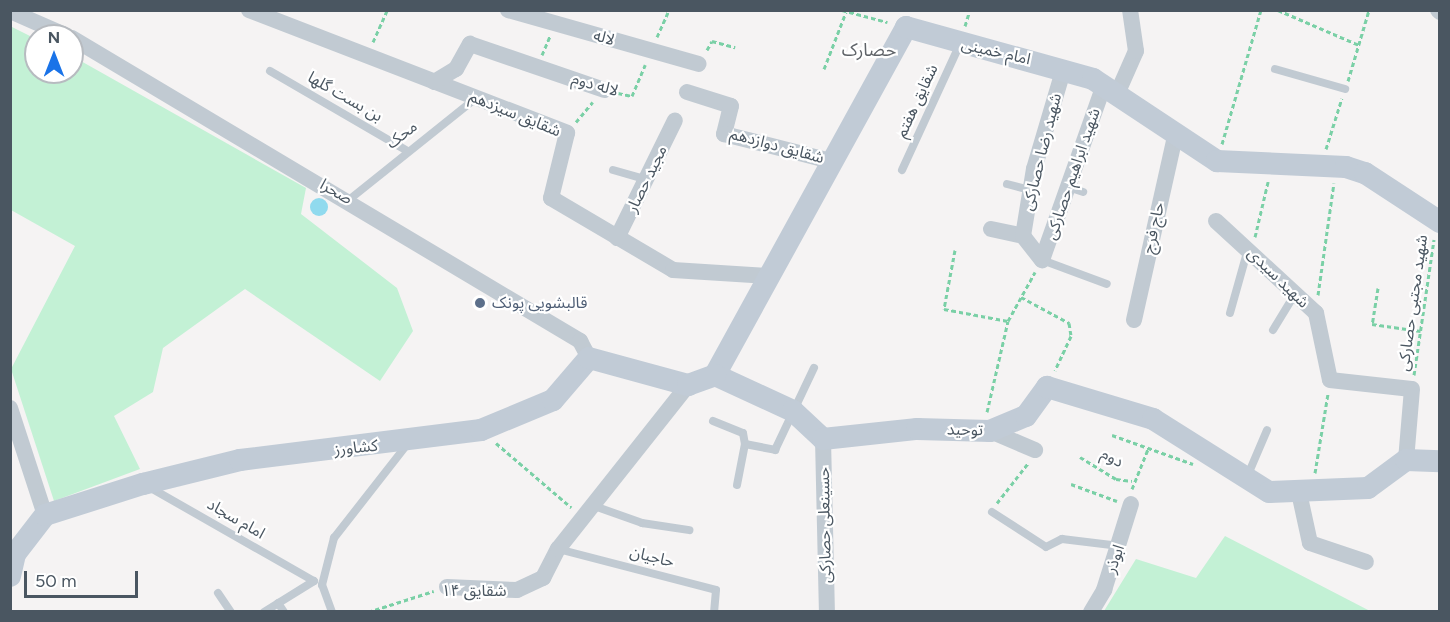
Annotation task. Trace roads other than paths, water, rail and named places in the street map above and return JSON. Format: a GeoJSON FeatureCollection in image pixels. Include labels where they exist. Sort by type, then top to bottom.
{"type":"FeatureCollection","features":[{"type":"Feature","properties":{"kind":"street","name":"شقایق سیزدهم"},"geometry":{"type":"LineString","coordinates":[[249,10],[567,133],[551,198],[673,270],[768,276]]}},
{"type":"Feature","properties":{"kind":"street","name":"لاله"},"geometry":{"type":"LineString","coordinates":[[508,10],[699,64]]}},
{"type":"Feature","properties":{"kind":"street","name":"شهید ابراهیم حصارکی"},"geometry":{"type":"LineString","coordinates":[[1042,260],[1076,190],[1111,90],[1136,51],[1130,10]]}},
{"type":"Feature","properties":{"kind":"street"},"geometry":{"type":"LineString","coordinates":[[10,11],[40,24]]}},
{"type":"Feature","properties":{"kind":"street","name":"امام خمینی"},"geometry":{"type":"LineString","coordinates":[[831,160],[906,27],[960,44],[1064,68],[1111,90],[1175,137],[1217,161],[1271,166],[1336,166],[1372,176],[1438,221]]}},
{"type":"Feature","properties":{"kind":"street","name":"لاله دوم"},"geometry":{"type":"LineString","coordinates":[[434,82],[456,69],[470,44],[604,90]]}},
{"type":"Feature","properties":{"kind":"street","name":"صحرا"},"geometry":{"type":"LineString","coordinates":[[84,45],[350,199],[580,341],[589,358]]}},
{"type":"Feature","properties":{"kind":"street","name":"شهید رضا حصارکی"},"geometry":{"type":"LineString","coordinates":[[1023,236],[1029,190],[1064,68]]}},
{"type":"Feature","properties":{"kind":"street","name":"شقایق دوازدهم"},"geometry":{"type":"LineString","coordinates":[[687,92],[731,106],[724,134],[831,160]]}},
{"type":"Feature","properties":{"kind":"street","name":"مجید حصار"},"geometry":{"type":"LineString","coordinates":[[617,238],[648,180],[675,120]]}},
{"type":"Feature","properties":{"kind":"street","name":"حاج فرج"},"geometry":{"type":"LineString","coordinates":[[1134,320],[1175,137]]}},
{"type":"Feature","properties":{"kind":"street"},"geometry":{"type":"LineString","coordinates":[[589,358],[688,385],[715,375],[831,160]]}},
{"type":"Feature","properties":{"kind":"street","name":"شهید سیدی"},"geometry":{"type":"LineString","coordinates":[[1216,221],[1250,250],[1316,314],[1330,380],[1412,389],[1406,460]]}},
{"type":"Feature","properties":{"kind":"street"},"geometry":{"type":"LineString","coordinates":[[991,229],[1023,236],[1042,260]]}},
{"type":"Feature","properties":{"kind":"street","name":"کشاورز"},"geometry":{"type":"LineString","coordinates":[[45,515],[143,484],[240,460],[410,442],[481,430],[553,400],[589,358]]}},
{"type":"Feature","properties":{"kind":"street"},"geometry":{"type":"LineString","coordinates":[[715,375],[793,411],[823,439]]}},
{"type":"Feature","properties":{"kind":"street","name":"شقایق ۱۴"},"geometry":{"type":"LineString","coordinates":[[447,587],[517,590],[543,578],[558,549],[591,513],[688,385]]}},
{"type":"Feature","properties":{"kind":"street","name":"توحید"},"geometry":{"type":"LineString","coordinates":[[823,439],[917,429],[986,431],[1026,416],[1047,387],[1153,419],[1247,478]]}},
{"type":"Feature","properties":{"kind":"street"},"geometry":{"type":"LineString","coordinates":[[10,408],[45,515],[13,554],[10,576]]}},
{"type":"Feature","properties":{"kind":"street"},"geometry":{"type":"LineString","coordinates":[[986,431],[1035,450]]}},
{"type":"Feature","properties":{"kind":"street","name":"حسینعلی حصارکی"},"geometry":{"type":"LineString","coordinates":[[823,439],[827,612]]}},
{"type":"Feature","properties":{"kind":"street"},"geometry":{"type":"LineString","coordinates":[[1247,478],[1269,492],[1305,488],[1368,488],[1406,460],[1440,461]]}},
{"type":"Feature","properties":{"kind":"street"},"geometry":{"type":"LineString","coordinates":[[1305,488],[1310,543],[1366,562]]}},
{"type":"Feature","properties":{"kind":"street","name":"ابوذر"},"geometry":{"type":"LineString","coordinates":[[1091,612],[1120,546],[1131,504]]}},
{"type":"Feature","properties":{"kind":"lane","name":"شقایق هفتم"},"geometry":{"type":"LineString","coordinates":[[902,170],[960,44]]}},
{"type":"Feature","properties":{"kind":"lane"},"geometry":{"type":"LineString","coordinates":[[1275,69],[1345,89]]}},
{"type":"Feature","properties":{"kind":"lane","name":"بن بست گلها"},"geometry":{"type":"LineString","coordinates":[[270,70],[406,150]]}},
{"type":"Feature","properties":{"kind":"lane","name":"محک"},"geometry":{"type":"LineString","coordinates":[[350,199],[406,150],[476,98]]}},
{"type":"Feature","properties":{"kind":"lane"},"geometry":{"type":"LineString","coordinates":[[614,170],[648,180]]}},
{"type":"Feature","properties":{"kind":"lane"},"geometry":{"type":"LineString","coordinates":[[1007,183],[1029,190]]}},
{"type":"Feature","properties":{"kind":"lane"},"geometry":{"type":"LineString","coordinates":[[1230,313],[1250,250]]}},
{"type":"Feature","properties":{"kind":"lane"},"geometry":{"type":"LineString","coordinates":[[1042,260],[1107,284]]}},
{"type":"Feature","properties":{"kind":"lane"},"geometry":{"type":"LineString","coordinates":[[1273,330],[1295,294]]}},
{"type":"Feature","properties":{"kind":"lane"},"geometry":{"type":"LineString","coordinates":[[745,444],[775,450],[814,368]]}},
{"type":"Feature","properties":{"kind":"lane"},"geometry":{"type":"LineString","coordinates":[[713,421],[742,433],[745,444],[737,485]]}},
{"type":"Feature","properties":{"kind":"lane"},"geometry":{"type":"LineString","coordinates":[[1247,478],[1266,430]]}},
{"type":"Feature","properties":{"kind":"lane"},"geometry":{"type":"LineString","coordinates":[[332,612],[322,585],[334,538],[410,442]]}},
{"type":"Feature","properties":{"kind":"lane","name":"امام سجاد"},"geometry":{"type":"LineString","coordinates":[[143,484],[314,581],[278,603]]}},
{"type":"Feature","properties":{"kind":"lane"},"geometry":{"type":"LineString","coordinates":[[992,512],[1046,547],[1062,539],[1120,546]]}},
{"type":"Feature","properties":{"kind":"lane"},"geometry":{"type":"LineString","coordinates":[[591,513],[689,530]]}},
{"type":"Feature","properties":{"kind":"lane","name":"حاجیان"},"geometry":{"type":"LineString","coordinates":[[558,549],[716,590],[714,612]]}},
{"type":"Feature","properties":{"kind":"lane"},"geometry":{"type":"LineString","coordinates":[[218,594],[231,612]]}},
{"type":"Feature","properties":{"kind":"lane"},"geometry":{"type":"LineString","coordinates":[[264,612],[278,603],[284,612]]}},
{"type":"Feature","properties":{"kind":"water"},"geometry":{"type":"Polygon","coordinates":[[[319,198],[325,201],[328,207],[325,213],[319,216],[313,213],[310,207],[313,201],[319,198]]]}},
{"type":"Feature","properties":{"kind":"place","name":"قالبشویی پونک"},"geometry":{"type":"Point","coordinates":[480,303]}},
{"type":"Feature","properties":{"kind":"district","name":"حصارک"},"geometry":{"type":"Point","coordinates":[869,50]}}]}
